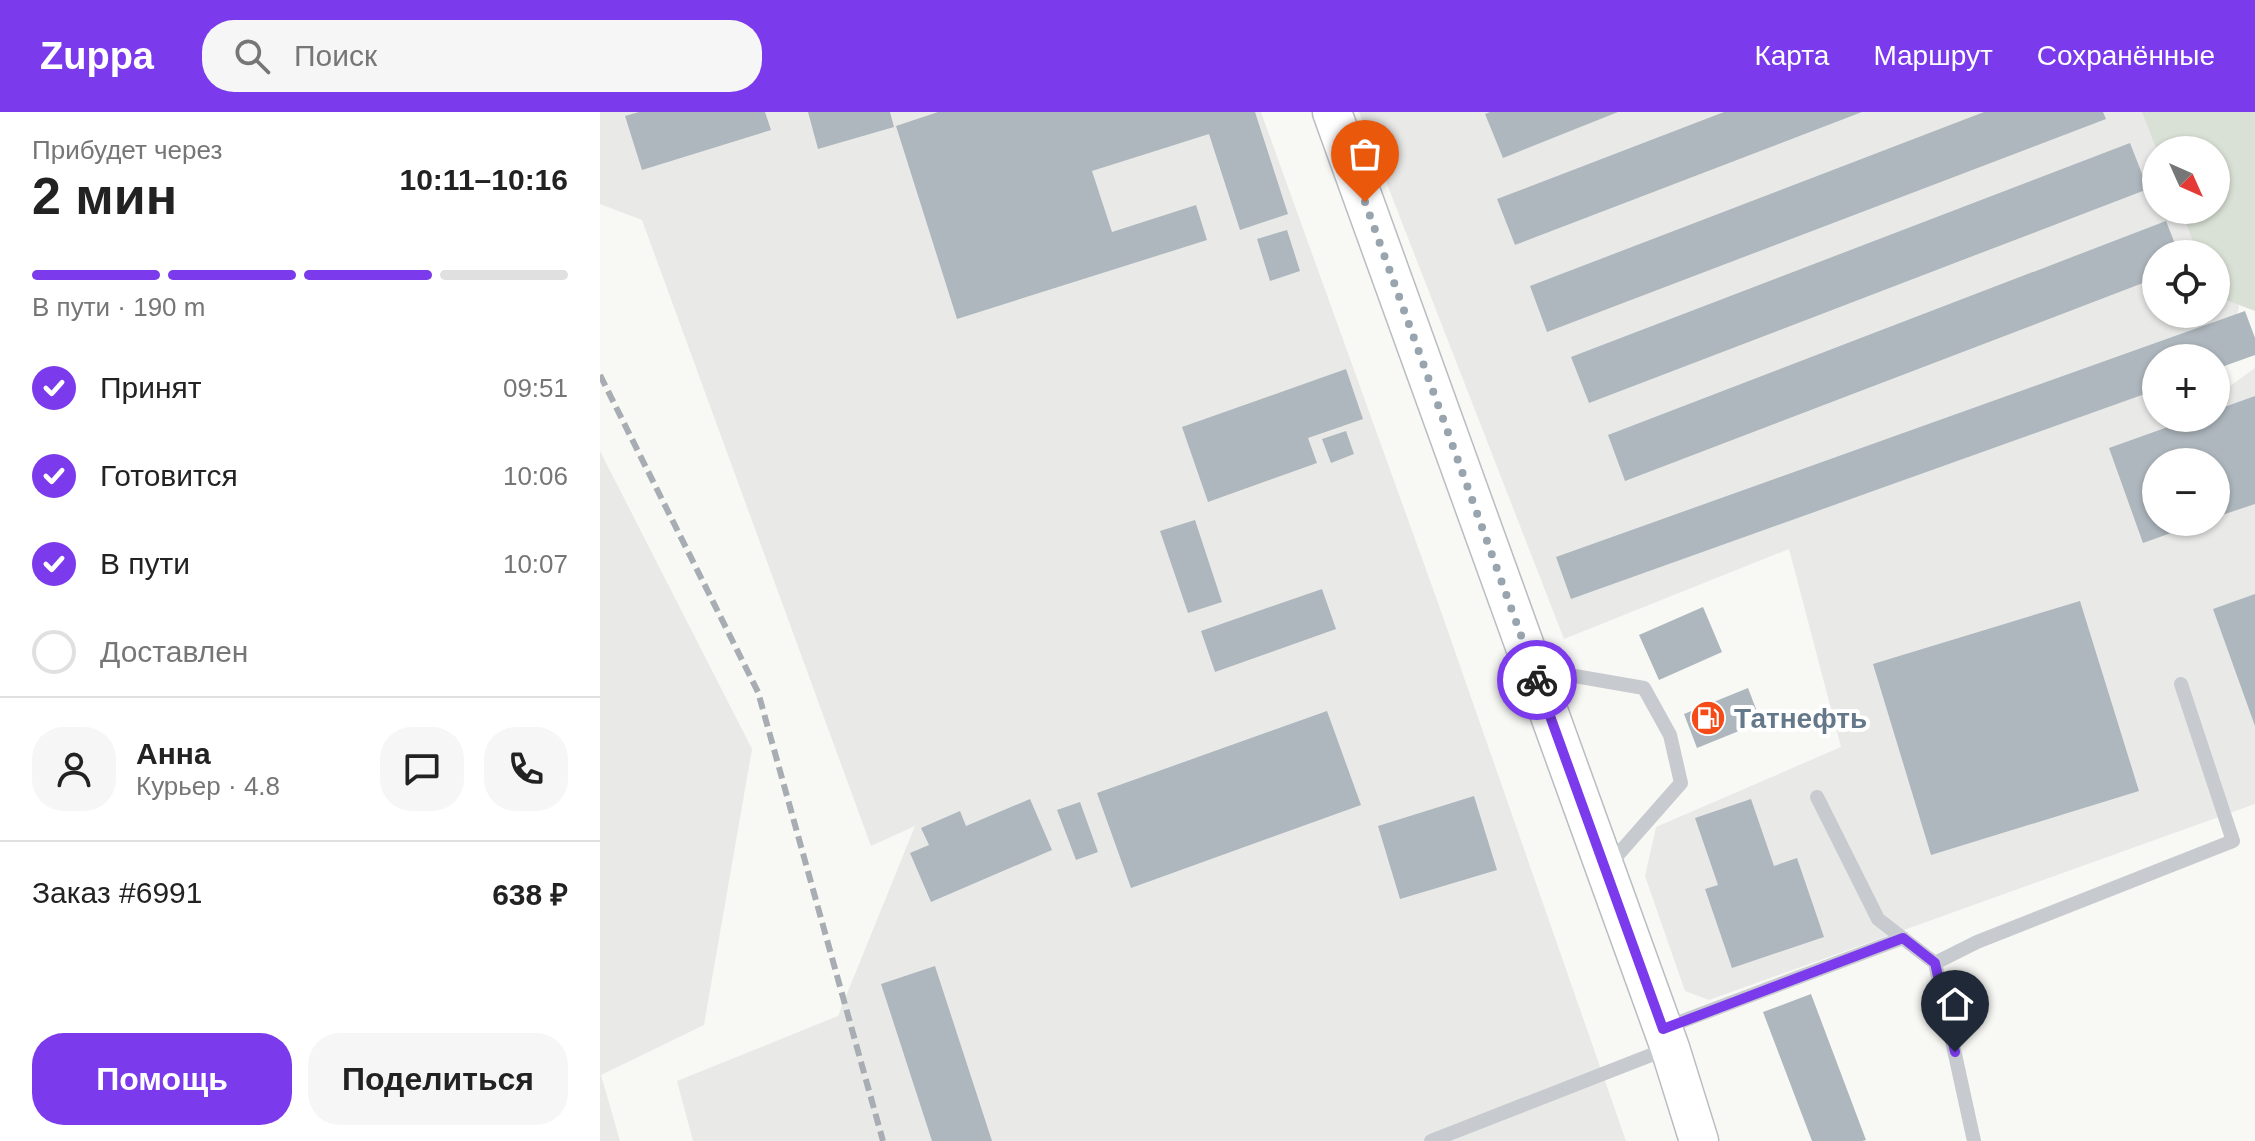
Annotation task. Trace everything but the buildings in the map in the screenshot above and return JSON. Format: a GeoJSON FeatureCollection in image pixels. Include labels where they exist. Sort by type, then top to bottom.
{"type":"FeatureCollection","features":[{"type":"Feature","properties":{"kind":"street"},"geometry":{"type":"LineString","coordinates":[[1332,112],[1666,1038],[1699,1141]]}},
{"type":"Feature","properties":{"kind":"lane"},"geometry":{"type":"LineString","coordinates":[[1537,679],[1569,675],[1644,688],[1670,735],[1681,783],[1604,870]]}},
{"type":"Feature","properties":{"kind":"lane"},"geometry":{"type":"LineString","coordinates":[[1935,963],[1977,942],[2233,841],[2181,684]]}},
{"type":"Feature","properties":{"kind":"lane"},"geometry":{"type":"LineString","coordinates":[[1817,797],[1878,919],[1935,963],[1974,1141]]}},
{"type":"Feature","properties":{"kind":"lane"},"geometry":{"type":"LineString","coordinates":[[1431,1141],[1903,938]]}},
{"type":"Feature","properties":{"kind":"shaded area"},"geometry":{"type":"Polygon","coordinates":[[[600,112],[1261,112],[1437,600],[1626,1141],[693,1141],[677,1081],[838,1016],[915,826],[871,846],[642,220],[600,204],[600,112]]]}},
{"type":"Feature","properties":{"kind":"shaded area"},"geometry":{"type":"Polygon","coordinates":[[[1359,112],[2165,112],[2174,136],[2142,136],[2142,224],[2207,224],[2213,240],[2142,240],[2142,328],[2230,328],[2230,283],[2239,307],[2229,344],[2142,344],[2142,432],[2230,432],[2230,386],[2255,368],[2255,804],[1709,1000],[1685,991],[1645,876],[1656,827],[1841,747],[1789,549],[1564,639],[1359,112]]]}},
{"type":"Feature","properties":{"kind":"shaded area"},"geometry":{"type":"Polygon","coordinates":[[[2142,112],[2255,112],[2255,311],[2230,301],[2230,240],[2193,240],[2186,224],[2230,224],[2230,136],[2151,136],[2142,112]]]}},
{"type":"Feature","properties":{"kind":"shaded area"},"geometry":{"type":"Polygon","coordinates":[[[600,451],[752,749],[704,1025],[601,1075],[620,1141],[600,1141],[600,451]]]}},
{"type":"Feature","properties":{"kind":"railway"},"geometry":{"type":"LineString","coordinates":[[600,375],[758,692],[883,1141]]}},
{"type":"Feature","properties":{"kind":"way so far"},"geometry":{"type":"LineString","coordinates":[[1365,202],[1537,680]]}},
{"type":"Feature","properties":{"kind":"place","name":"Татнефть"},"geometry":{"type":"Point","coordinates":[1708,718]}},
{"type":"Feature","properties":{"kind":"route"},"geometry":{"type":"LineString","coordinates":[[1537,680],[1663,1029],[1903,938],[1935,963],[1955,1052]]}}]}
